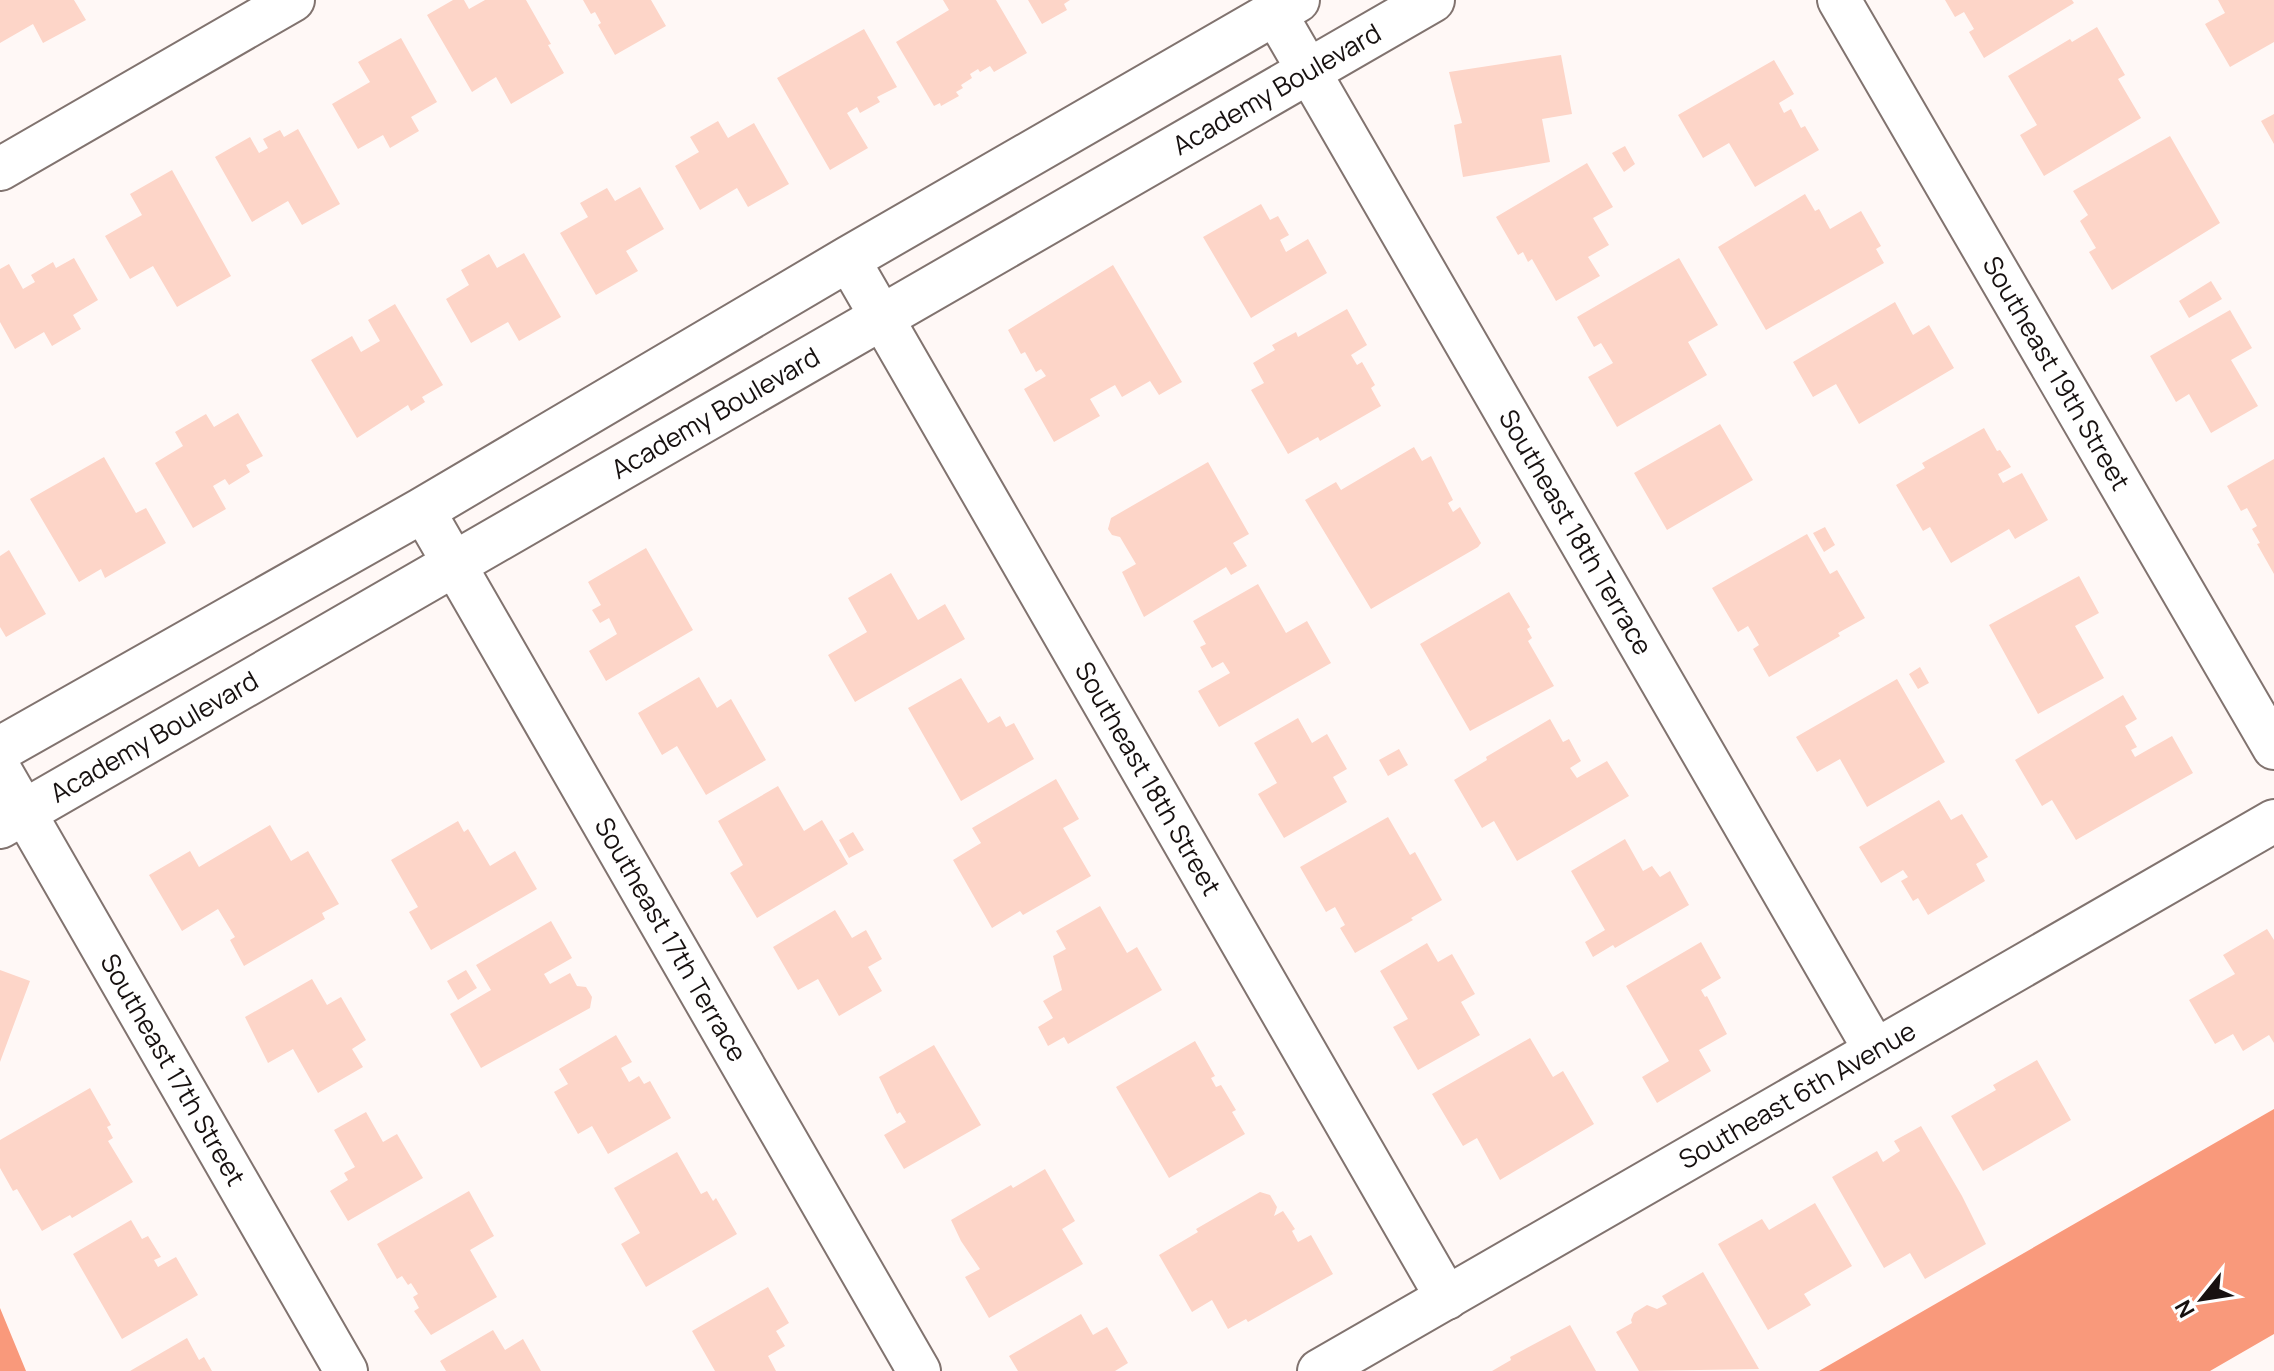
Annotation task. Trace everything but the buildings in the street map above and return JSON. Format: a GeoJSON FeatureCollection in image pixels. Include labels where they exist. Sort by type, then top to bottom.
{"type":"FeatureCollection","features":[{"type":"Feature","properties":{"kind":"street"},"geometry":{"type":"LineString","coordinates":[[0,169],[293,0]]}},
{"type":"Feature","properties":{"kind":"street","name":"Academy Boulevard"},"geometry":{"type":"LineString","coordinates":[[12,819],[1432,0]]}},
{"type":"Feature","properties":{"kind":"street","name":"Southeast 19th Street"},"geometry":{"type":"LineString","coordinates":[[1839,0],[2274,748]]}},
{"type":"Feature","properties":{"kind":"street"},"geometry":{"type":"LineString","coordinates":[[0,749],[423,510],[848,259],[1286,6]]}},
{"type":"Feature","properties":{"kind":"street","name":"Southeast 18th Terrace"},"geometry":{"type":"LineString","coordinates":[[1286,6],[1308,71],[1875,1050]]}},
{"type":"Feature","properties":{"kind":"street","name":"Southeast 18th Street"},"geometry":{"type":"LineString","coordinates":[[848,259],[1447,1298]]}},
{"type":"Feature","properties":{"kind":"street","name":"Southeast 17th Terrace"},"geometry":{"type":"LineString","coordinates":[[423,510],[919,1371]]}},
{"type":"Feature","properties":{"kind":"street","name":"Southeast 17th Street"},"geometry":{"type":"LineString","coordinates":[[0,770],[12,819],[346,1371]]}},
{"type":"Feature","properties":{"kind":"street","name":"Southeast 6th Avenue"},"geometry":{"type":"LineString","coordinates":[[1319,1371],[2274,821]]}},
{"type":"Feature","properties":{"kind":"shaded area"},"geometry":{"type":"Polygon","coordinates":[[[2274,1109],[2274,1334],[2210,1371],[1819,1371],[2274,1109]]]}},
{"type":"Feature","properties":{"kind":"shaded area"},"geometry":{"type":"Polygon","coordinates":[[[0,1308],[26,1371],[0,1371],[0,1308]]]}}]}
